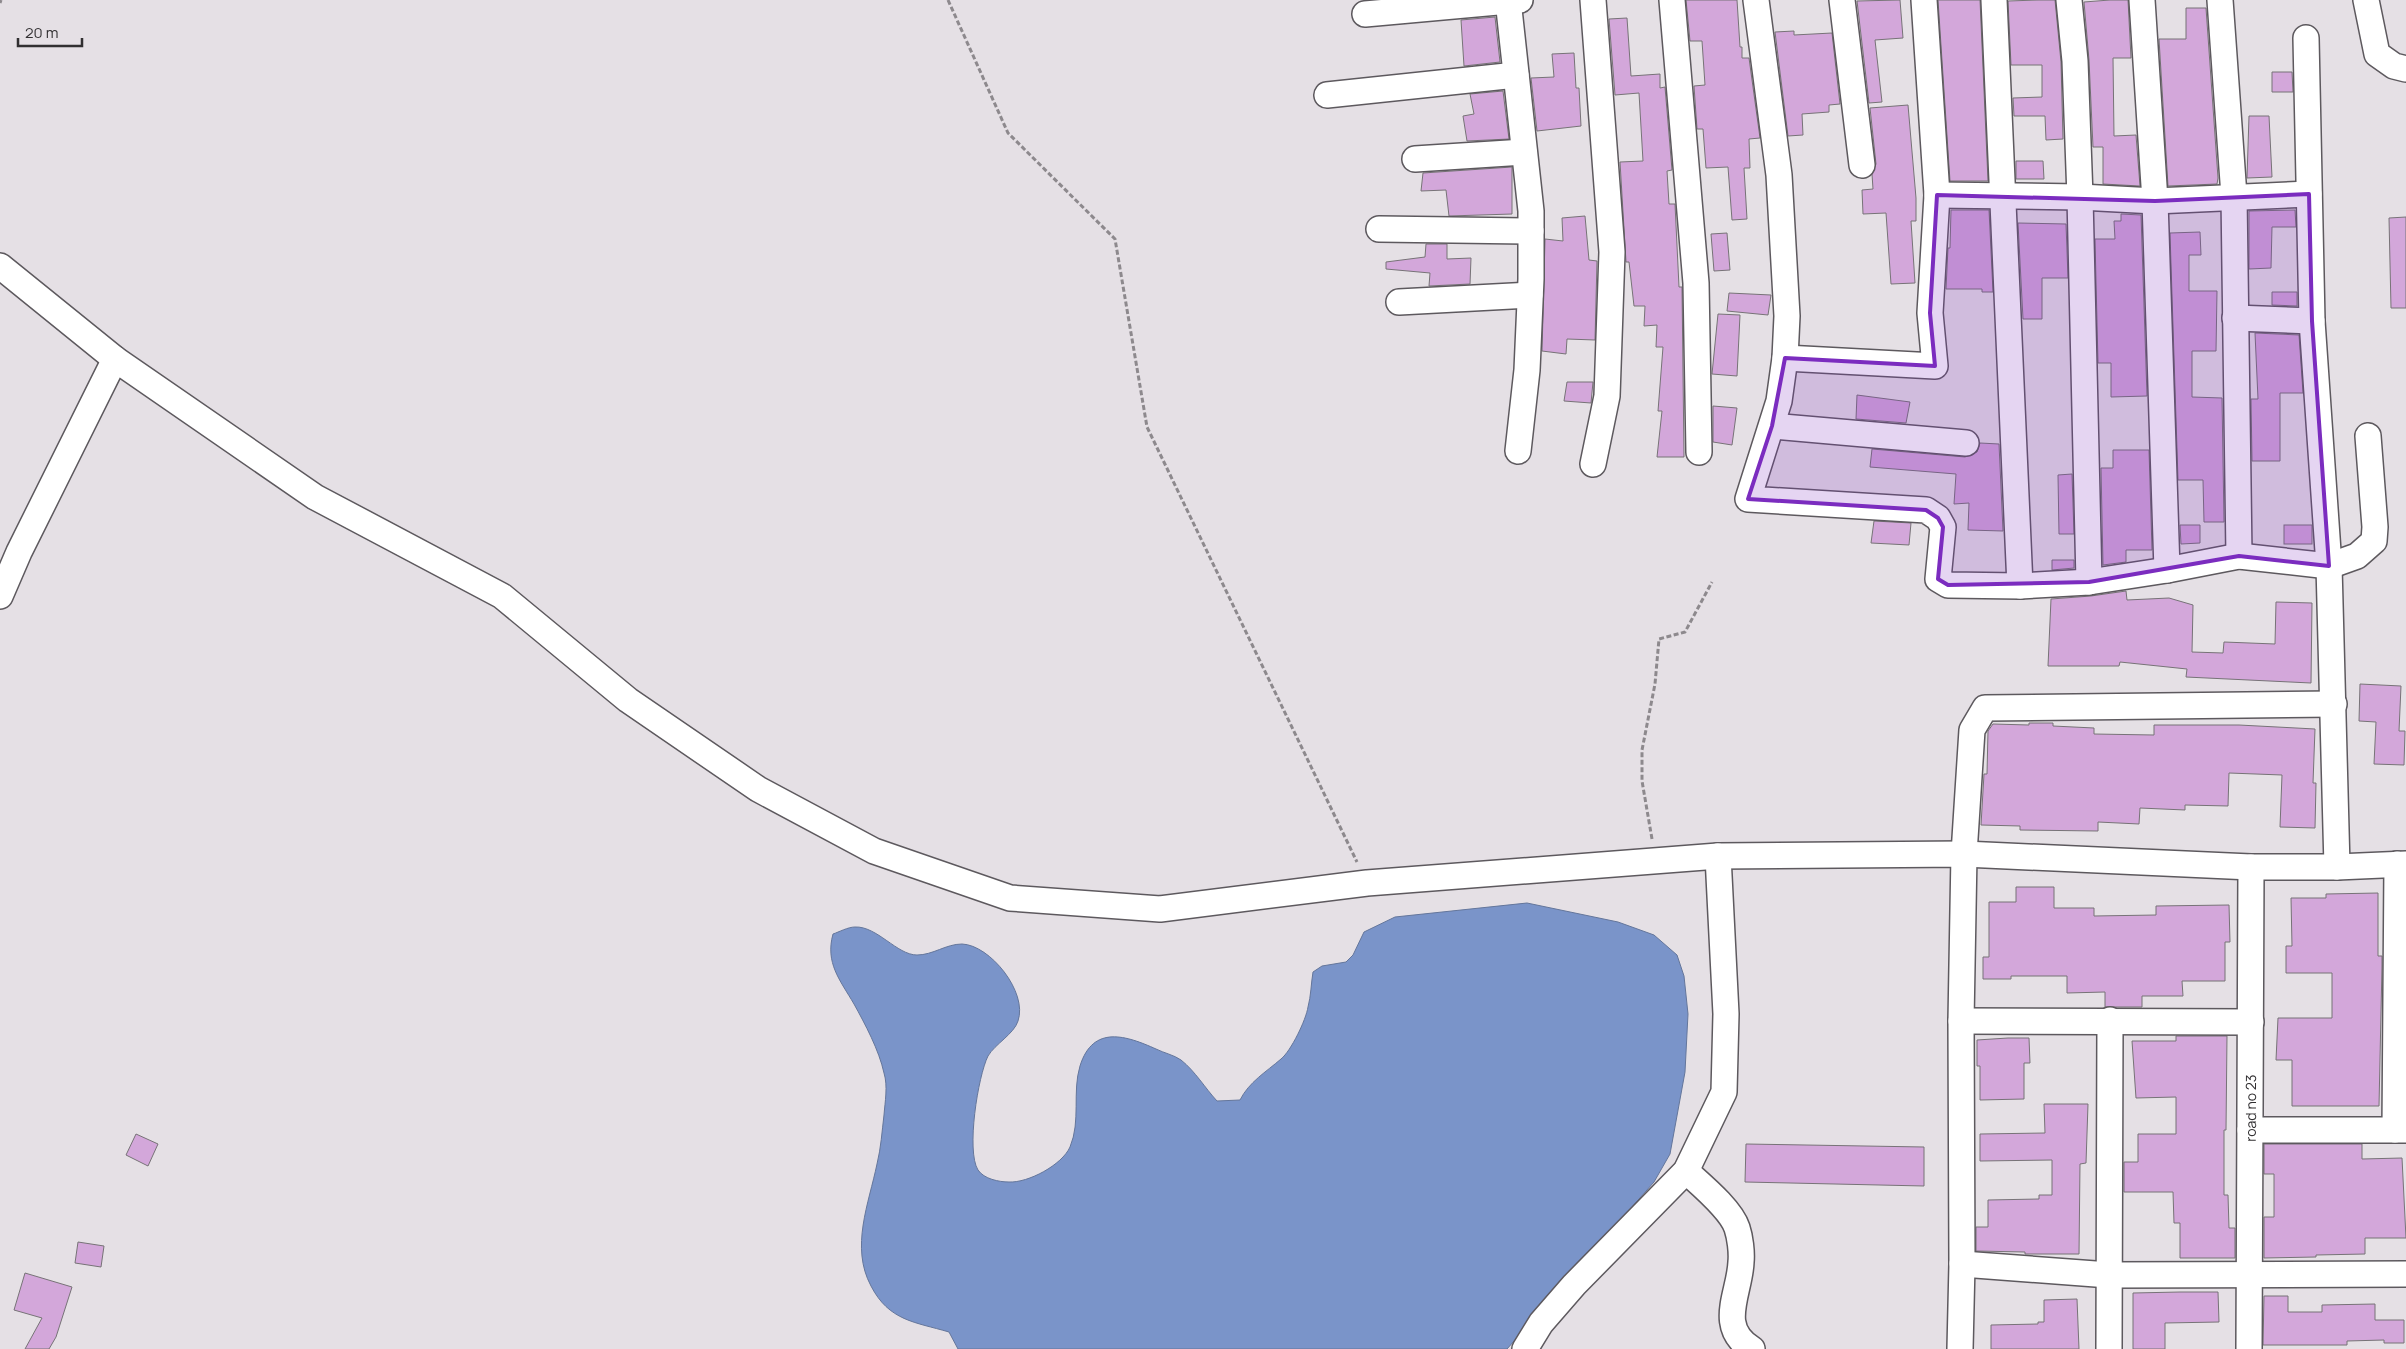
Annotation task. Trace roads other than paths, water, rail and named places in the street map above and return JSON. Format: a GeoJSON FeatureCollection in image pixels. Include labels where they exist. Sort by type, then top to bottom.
{"type":"FeatureCollection","features":[{"type":"Feature","properties":{"kind":"street"},"geometry":{"type":"LineString","coordinates":[[1593,0],[1612,252],[1607,396],[1593,464]]}},
{"type":"Feature","properties":{"kind":"street"},"geometry":{"type":"LineString","coordinates":[[1672,0],[1696,283],[1699,452]]}},
{"type":"Feature","properties":{"kind":"street"},"geometry":{"type":"LineString","coordinates":[[1756,0],[1779,175],[1787,316],[1785,358],[1779,401],[1748,499],[1926,510],[1938,518],[1943,527],[1938,579],[1948,585],[2020,586],[2089,582],[2239,556],[2330,566],[2357,556],[2374,541],[2375,527],[2368,436]]}},
{"type":"Feature","properties":{"kind":"street"},"geometry":{"type":"LineString","coordinates":[[1842,0],[1862,165]]}},
{"type":"Feature","properties":{"kind":"street"},"geometry":{"type":"LineString","coordinates":[[1785,358],[1935,366],[1930,313],[1937,195],[1924,0]]}},
{"type":"Feature","properties":{"kind":"street"},"geometry":{"type":"LineString","coordinates":[[1994,0],[2020,586]]}},
{"type":"Feature","properties":{"kind":"street"},"geometry":{"type":"LineString","coordinates":[[2069,0],[2075,60],[2080,197],[2089,582]]}},
{"type":"Feature","properties":{"kind":"street"},"geometry":{"type":"LineString","coordinates":[[2142,0],[2155,201],[2167,570]]}},
{"type":"Feature","properties":{"kind":"street"},"geometry":{"type":"LineString","coordinates":[[2220,0],[2234,196],[2239,556]]}},
{"type":"Feature","properties":{"kind":"street"},"geometry":{"type":"LineString","coordinates":[[2366,0],[2378,54],[2394,66],[2406,69]]}},
{"type":"Feature","properties":{"kind":"street"},"geometry":{"type":"LineString","coordinates":[[1366,14],[1512,1],[1516,75],[1531,231],[1527,370],[1518,451]]}},
{"type":"Feature","properties":{"kind":"street"},"geometry":{"type":"LineString","coordinates":[[2306,38],[2312,321],[2330,566],[2337,867]]}},
{"type":"Feature","properties":{"kind":"street"},"geometry":{"type":"LineString","coordinates":[[1326,96],[1516,75]]}},
{"type":"Feature","properties":{"kind":"street"},"geometry":{"type":"LineString","coordinates":[[1415,159],[1524,152]]}},
{"type":"Feature","properties":{"kind":"street"},"geometry":{"type":"LineString","coordinates":[[1937,195],[2080,197],[2155,201],[2310,194]]}},
{"type":"Feature","properties":{"kind":"street"},"geometry":{"type":"LineString","coordinates":[[1379,229],[1531,231]]}},
{"type":"Feature","properties":{"kind":"street"},"geometry":{"type":"LineString","coordinates":[[0,266],[115,359],[315,497],[502,596],[636,706],[758,789],[874,850],[1010,898],[1160,909],[1367,882],[1718,856],[1964,854],[2251,867],[2337,867],[2402,864],[2401,1130],[2250,1130]]}},
{"type":"Feature","properties":{"kind":"street"},"geometry":{"type":"LineString","coordinates":[[1399,302],[1530,295]]}},
{"type":"Feature","properties":{"kind":"street"},"geometry":{"type":"LineString","coordinates":[[2236,318],[2312,321]]}},
{"type":"Feature","properties":{"kind":"street"},"geometry":{"type":"LineString","coordinates":[[0,596],[19,552],[115,359]]}},
{"type":"Feature","properties":{"kind":"street"},"geometry":{"type":"LineString","coordinates":[[1772,426],[1966,443]]}},
{"type":"Feature","properties":{"kind":"street"},"geometry":{"type":"LineString","coordinates":[[1960,1349],[1962,1264],[1961,1022],[1964,854],[1972,730],[1985,708],[2334,704]]}},
{"type":"Feature","properties":{"kind":"street"},"geometry":{"type":"LineString","coordinates":[[1525,1349],[1541,1323],[1574,1285],[1686,1171],[1724,1092],[1726,1014],[1718,856]]}},
{"type":"Feature","properties":{"kind":"street","name":"road no 23"},"geometry":{"type":"LineString","coordinates":[[2249,1349],[2251,867]]}},
{"type":"Feature","properties":{"kind":"street"},"geometry":{"type":"LineString","coordinates":[[1961,1022],[2110,1020],[2250,1022]]}},
{"type":"Feature","properties":{"kind":"street"},"geometry":{"type":"LineString","coordinates":[[2109,1349],[2110,1020]]}},
{"type":"Feature","properties":{"kind":"street"},"geometry":{"type":"LineString","coordinates":[[1686,1171],[1715,1198],[1737,1227],[1741,1262],[1733,1306],[1733,1327],[1742,1343],[1752,1349]]}},
{"type":"Feature","properties":{"kind":"street"},"geometry":{"type":"LineString","coordinates":[[1962,1264],[2109,1275],[2406,1274]]}},
{"type":"Feature","properties":{"kind":"water"},"geometry":{"type":"Polygon","coordinates":[[[1527,903],[1618,922],[1654,935],[1677,955],[1684,976],[1688,1014],[1685,1072],[1670,1154],[1654,1182],[1507,1349],[958,1349],[949,1332],[904,1318],[886,1307],[878,1298],[865,1271],[862,1241],[866,1209],[880,1152],[886,1083],[882,1064],[871,1037],[832,963],[831,944],[833,934],[852,927],[863,928],[879,935],[909,954],[917,955],[923,955],[956,944],[973,946],[995,961],[1004,972],[1012,984],[1017,997],[1020,1009],[1018,1021],[1013,1030],[991,1052],[984,1066],[977,1096],[973,1147],[978,1170],[984,1176],[1001,1181],[1017,1182],[1044,1172],[1066,1154],[1070,1147],[1075,1127],[1080,1066],[1093,1044],[1102,1039],[1112,1037],[1134,1040],[1175,1057],[1191,1069],[1217,1101],[1240,1100],[1253,1083],[1285,1055],[1293,1042],[1307,1013],[1313,972],[1322,966],[1346,962],[1353,955],[1364,932],[1395,917],[1527,903]]]}}]}
